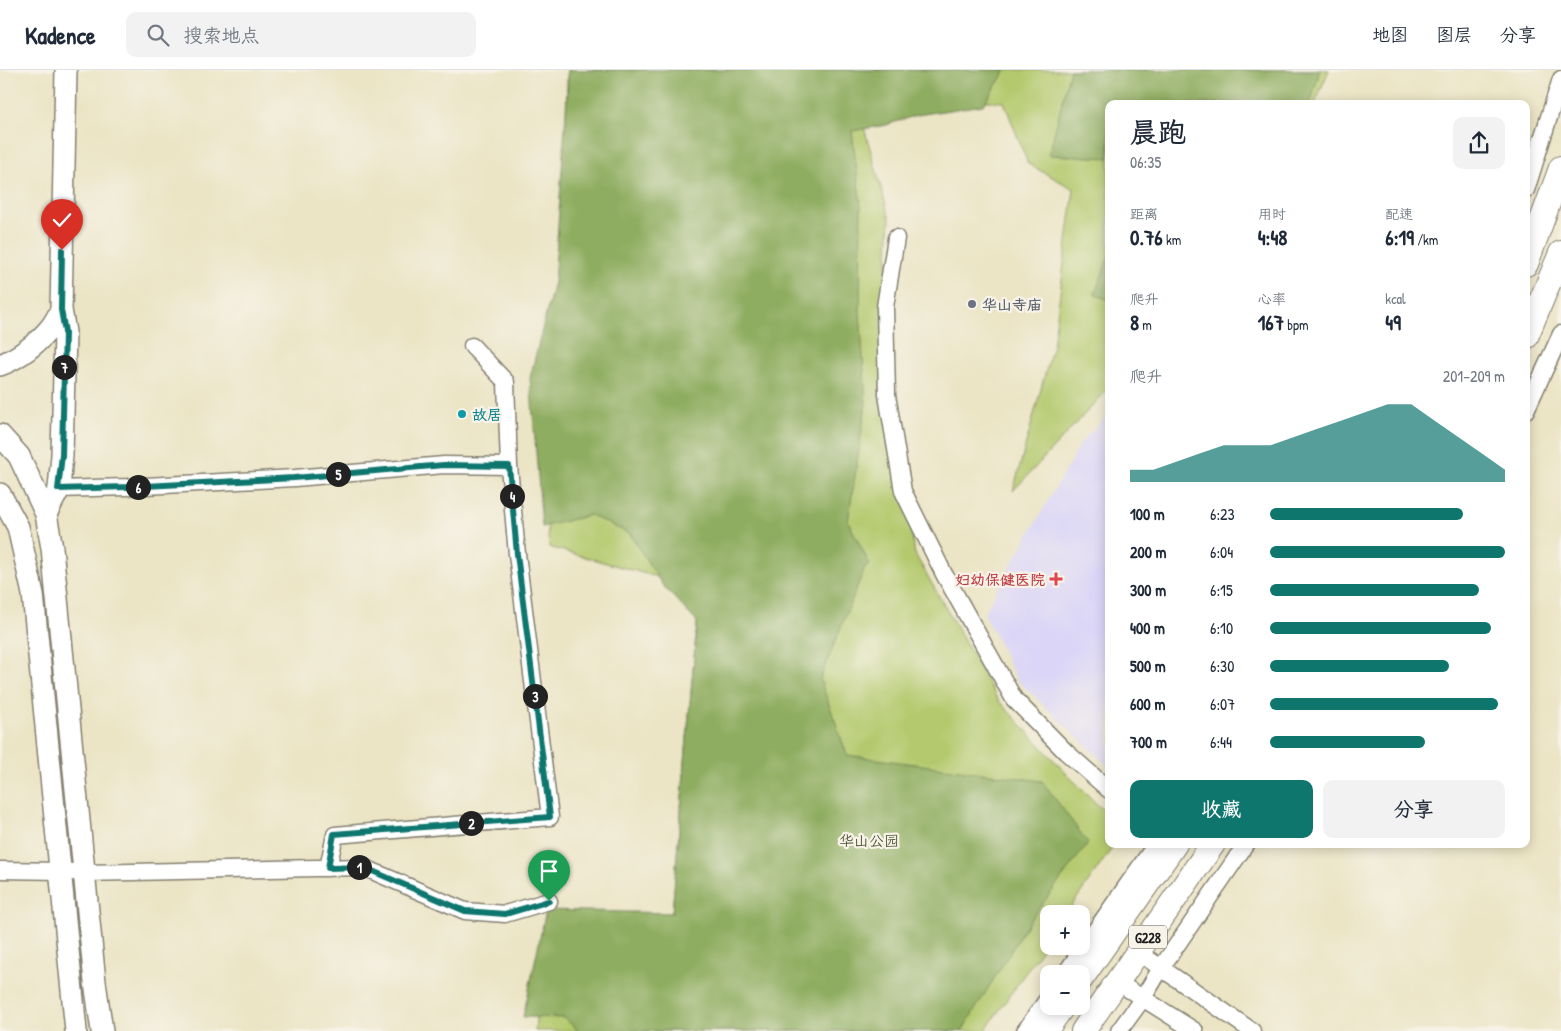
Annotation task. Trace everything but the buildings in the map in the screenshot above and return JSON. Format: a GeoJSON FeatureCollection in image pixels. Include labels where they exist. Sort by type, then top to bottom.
{"type":"FeatureCollection","features":[{"type":"Feature","properties":{"kind":"highway"},"geometry":{"type":"LineString","coordinates":[[1530,254],[1559,182]]}},
{"type":"Feature","properties":{"kind":"highway"},"geometry":{"type":"LineString","coordinates":[[1530,327],[1561,253]]}},
{"type":"Feature","properties":{"kind":"highway","name":"G228"},"geometry":{"type":"LineString","coordinates":[[1090,966],[1172,848]]}},
{"type":"Feature","properties":{"kind":"highway","name":"G228"},"geometry":{"type":"LineString","coordinates":[[1083,1031],[1210,848]]}},
{"type":"Feature","properties":{"kind":"highway"},"geometry":{"type":"LineString","coordinates":[[1045,1031],[1056,1015]]}},
{"type":"Feature","properties":{"kind":"main road"},"geometry":{"type":"LineString","coordinates":[[46,514],[58,489],[62,455],[65,332],[61,310],[66,70]]}},
{"type":"Feature","properties":{"kind":"main road"},"geometry":{"type":"LineString","coordinates":[[0,365],[11,361],[34,344],[51,327],[61,310]]}},
{"type":"Feature","properties":{"kind":"main road"},"geometry":{"type":"LineString","coordinates":[[0,435],[19,456],[46,514],[52,548],[95,982],[102,1031]]}},
{"type":"Feature","properties":{"kind":"main road"},"geometry":{"type":"LineString","coordinates":[[0,494],[18,527],[33,594],[76,1031]]}},
{"type":"Feature","properties":{"kind":"main road"},"geometry":{"type":"LineString","coordinates":[[63,1031],[72,1002]]}},
{"type":"Feature","properties":{"kind":"street"},"geometry":{"type":"LineString","coordinates":[[1530,179],[1561,79]]}},
{"type":"Feature","properties":{"kind":"street"},"geometry":{"type":"LineString","coordinates":[[1530,185],[1559,182]]}},
{"type":"Feature","properties":{"kind":"street"},"geometry":{"type":"LineString","coordinates":[[896,238],[885,307],[887,395],[903,491],[944,574],[1014,700],[1066,752],[1105,786]]}},
{"type":"Feature","properties":{"kind":"street"},"geometry":{"type":"LineString","coordinates":[[1530,401],[1561,334]]}},
{"type":"Feature","properties":{"kind":"street"},"geometry":{"type":"LineString","coordinates":[[328,868],[334,834],[550,817],[517,554],[509,466],[506,382],[472,346]]}},
{"type":"Feature","properties":{"kind":"street"},"geometry":{"type":"LineString","coordinates":[[58,489],[294,478],[444,465],[509,466]]}},
{"type":"Feature","properties":{"kind":"street"},"geometry":{"type":"LineString","coordinates":[[1071,965],[1153,848]]}},
{"type":"Feature","properties":{"kind":"street"},"geometry":{"type":"LineString","coordinates":[[1119,1031],[1243,848]]}},
{"type":"Feature","properties":{"kind":"street"},"geometry":{"type":"LineString","coordinates":[[0,870],[85,873],[363,867],[465,911],[505,914],[549,901]]}},
{"type":"Feature","properties":{"kind":"street"},"geometry":{"type":"LineString","coordinates":[[1138,952],[1252,1031]]}},
{"type":"Feature","properties":{"kind":"street"},"geometry":{"type":"LineString","coordinates":[[1117,982],[1195,1031]]}},
{"type":"Feature","properties":{"kind":"street"},"geometry":{"type":"LineString","coordinates":[[1025,1031],[1040,1010]]}},
{"type":"Feature","properties":{"kind":"shaded area","name":"妇幼保健医院"},"geometry":{"type":"Polygon","coordinates":[[[1105,417],[1105,763],[1017,680],[984,613],[1081,443],[1105,417]]]}},
{"type":"Feature","properties":{"kind":"green space","name":"华山公园"},"geometry":{"type":"Polygon","coordinates":[[[567,70],[1329,70],[1317,100],[1105,100],[1105,392],[1013,491],[1053,345],[1074,189],[1028,164],[1004,102],[854,92],[890,219],[881,364],[915,554],[998,700],[1105,812],[1105,848],[1112,848],[1072,905],[1040,905],[1040,952],[985,1031],[535,1031],[544,924],[672,913],[700,589],[549,547],[538,423],[563,294],[567,70]]]}},
{"type":"Feature","properties":{"kind":"green space","name":"华山公园"},"geometry":{"type":"Polygon","coordinates":[[[569,70],[1006,70],[983,105],[917,115],[886,125],[852,131],[861,206],[860,311],[866,404],[848,521],[870,565],[865,567],[820,679],[847,755],[1042,781],[1088,843],[1040,905],[962,1031],[579,1031],[564,1018],[523,1017],[546,910],[672,913],[697,622],[663,586],[630,534],[590,515],[542,527],[530,378],[554,282],[569,70]]]}},
{"type":"Feature","properties":{"kind":"green space"},"geometry":{"type":"Polygon","coordinates":[[[1070,70],[1320,70],[1311,100],[1105,100],[1105,158],[1049,155],[1070,70]]]}},
{"type":"Feature","properties":{"kind":"green space"},"geometry":{"type":"Polygon","coordinates":[[[1105,267],[1105,298],[1095,294],[1105,267]]]}},
{"type":"Feature","properties":{"kind":"place","name":"华山寺庙"},"geometry":{"type":"Point","coordinates":[972,304]}},
{"type":"Feature","properties":{"kind":"place","name":"故居"},"geometry":{"type":"Point","coordinates":[462,414]}},
{"type":"Feature","properties":{"kind":"place","name":"妇幼保健医院"},"geometry":{"type":"Point","coordinates":[1056,579]}},
{"type":"Feature","properties":{"kind":"route"},"geometry":{"type":"LineString","coordinates":[[62,250],[61,310],[65,332],[62,455],[58,489],[294,478],[444,465],[509,466],[517,554],[550,817],[334,834],[328,868],[363,867],[465,911],[505,914],[549,901]]}}]}
